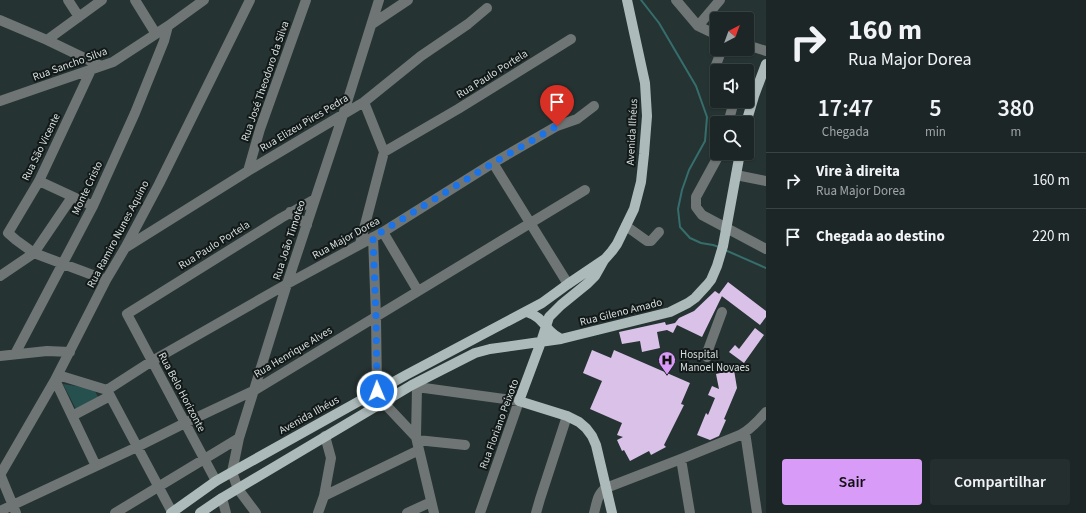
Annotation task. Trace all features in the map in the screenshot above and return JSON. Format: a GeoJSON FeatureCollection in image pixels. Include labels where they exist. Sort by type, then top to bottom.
{"type":"FeatureCollection","features":[{"type":"Feature","properties":{"kind":"main road","name":"Avenida Ilhéus"},"geometry":{"type":"LineString","coordinates":[[541,342],[549,317],[595,276],[605,259],[617,244],[634,209],[641,182],[647,116],[645,83],[627,0]]}},
{"type":"Feature","properties":{"kind":"main road"},"geometry":{"type":"LineString","coordinates":[[754,90],[766,64]]}},
{"type":"Feature","properties":{"kind":"main road","name":"Rua Gileno Amado"},"geometry":{"type":"LineString","coordinates":[[541,342],[561,339],[670,312],[695,298],[711,280],[723,246],[739,160]]}},
{"type":"Feature","properties":{"kind":"main road","name":"Avenida Ilhéus"},"geometry":{"type":"LineString","coordinates":[[172,512],[216,481],[406,375],[527,312],[605,259]]}},
{"type":"Feature","properties":{"kind":"main road"},"geometry":{"type":"LineString","coordinates":[[527,312],[538,317],[552,333],[561,339]]}},
{"type":"Feature","properties":{"kind":"main road"},"geometry":{"type":"LineString","coordinates":[[200,513],[222,498],[383,402],[482,350],[541,342]]}},
{"type":"Feature","properties":{"kind":"main road","name":"Rua Floriano Peixoto"},"geometry":{"type":"LineString","coordinates":[[519,401],[541,342]]}},
{"type":"Feature","properties":{"kind":"main road"},"geometry":{"type":"LineString","coordinates":[[519,401],[567,416],[579,422],[586,428],[596,445],[612,513]]}},
{"type":"Feature","properties":{"kind":"street"},"geometry":{"type":"LineString","coordinates":[[68,0],[79,16]]}},
{"type":"Feature","properties":{"kind":"street"},"geometry":{"type":"LineString","coordinates":[[47,40],[102,0]]}},
{"type":"Feature","properties":{"kind":"street"},"geometry":{"type":"LineString","coordinates":[[135,0],[156,34]]}},
{"type":"Feature","properties":{"kind":"street","name":"Rua Sancho Silva"},"geometry":{"type":"LineString","coordinates":[[0,100],[113,62],[168,26],[204,0]]}},
{"type":"Feature","properties":{"kind":"street","name":"Rua Ramiro Nunes Aquino"},"geometry":{"type":"LineString","coordinates":[[0,474],[57,377],[106,280],[125,248],[166,170],[250,0]]}},
{"type":"Feature","properties":{"kind":"street","name":"Rua José Theodoro da Silva"},"geometry":{"type":"LineString","coordinates":[[248,171],[260,129],[306,0]]}},
{"type":"Feature","properties":{"kind":"street","name":"Rua João Timoteo"},"geometry":{"type":"LineString","coordinates":[[232,472],[239,438],[249,403],[255,390],[287,284],[379,0]]}},
{"type":"Feature","properties":{"kind":"street"},"geometry":{"type":"LineString","coordinates":[[372,24],[408,0]]}},
{"type":"Feature","properties":{"kind":"street"},"geometry":{"type":"LineString","coordinates":[[676,0],[698,26],[710,32]]}},
{"type":"Feature","properties":{"kind":"street"},"geometry":{"type":"LineString","coordinates":[[698,26],[720,0]]}},
{"type":"Feature","properties":{"kind":"street","name":"Rua Elizeu Pires Pedra"},"geometry":{"type":"LineString","coordinates":[[125,248],[248,171],[364,102],[421,56],[468,24],[487,8]]}},
{"type":"Feature","properties":{"kind":"street"},"geometry":{"type":"LineString","coordinates":[[0,20],[47,40],[101,66]]}},
{"type":"Feature","properties":{"kind":"street","name":"Monte Cristo"},"geometry":{"type":"LineString","coordinates":[[15,354],[93,206],[135,113],[164,41],[168,26]]}},
{"type":"Feature","properties":{"kind":"street","name":"Rua Paulo Portela"},"geometry":{"type":"LineString","coordinates":[[384,152],[458,109],[571,39]]}},
{"type":"Feature","properties":{"kind":"street"},"geometry":{"type":"LineString","coordinates":[[754,48],[766,51]]}},
{"type":"Feature","properties":{"kind":"street","name":"Rua São Vicente"},"geometry":{"type":"LineString","coordinates":[[34,253],[8,233],[39,181],[91,70]]}},
{"type":"Feature","properties":{"kind":"street"},"geometry":{"type":"LineString","coordinates":[[360,244],[384,152],[364,102]]}},
{"type":"Feature","properties":{"kind":"street","name":"Rua Major Dorea"},"geometry":{"type":"LineString","coordinates":[[72,416],[109,393],[152,361],[287,284],[383,232],[493,163],[557,126],[577,119],[594,106]]}},
{"type":"Feature","properties":{"kind":"street"},"geometry":{"type":"LineString","coordinates":[[716,160],[696,197],[696,207],[702,215],[766,249]]}},
{"type":"Feature","properties":{"kind":"street"},"geometry":{"type":"LineString","coordinates":[[493,163],[568,284]]}},
{"type":"Feature","properties":{"kind":"street"},"geometry":{"type":"LineString","coordinates":[[736,175],[766,181]]}},
{"type":"Feature","properties":{"kind":"street"},"geometry":{"type":"LineString","coordinates":[[39,181],[93,206]]}},
{"type":"Feature","properties":{"kind":"street","name":"Rua Henrique Alves"},"geometry":{"type":"LineString","coordinates":[[0,511],[15,509],[96,466],[255,390],[585,190]]}},
{"type":"Feature","properties":{"kind":"street"},"geometry":{"type":"LineString","coordinates":[[0,276],[34,253],[72,197]]}},
{"type":"Feature","properties":{"kind":"street","name":"Rua Paulo Portela"},"geometry":{"type":"LineString","coordinates":[[127,314],[290,212],[315,199]]}},
{"type":"Feature","properties":{"kind":"street"},"geometry":{"type":"LineString","coordinates":[[290,212],[307,225]]}},
{"type":"Feature","properties":{"kind":"street"},"geometry":{"type":"LineString","coordinates":[[626,226],[649,241],[651,241],[659,232]]}},
{"type":"Feature","properties":{"kind":"street"},"geometry":{"type":"LineString","coordinates":[[383,232],[418,290]]}},
{"type":"Feature","properties":{"kind":"street"},"geometry":{"type":"LineString","coordinates":[[373,237],[377,391]]}},
{"type":"Feature","properties":{"kind":"street"},"geometry":{"type":"LineString","coordinates":[[34,253],[106,280]]}},
{"type":"Feature","properties":{"kind":"street"},"geometry":{"type":"LineString","coordinates":[[707,357],[708,350],[722,312]]}},
{"type":"Feature","properties":{"kind":"street","name":"Rua Belo Horizonte"},"geometry":{"type":"LineString","coordinates":[[127,314],[216,481]]}},
{"type":"Feature","properties":{"kind":"street"},"geometry":{"type":"LineString","coordinates":[[0,356],[47,351],[70,352]]}},
{"type":"Feature","properties":{"kind":"street"},"geometry":{"type":"LineString","coordinates":[[57,377],[109,393],[172,512]]}},
{"type":"Feature","properties":{"kind":"street"},"geometry":{"type":"LineString","coordinates":[[57,377],[72,416],[96,466]]}},
{"type":"Feature","properties":{"kind":"street"},"geometry":{"type":"LineString","coordinates":[[434,513],[417,442],[414,386],[519,401]]}},
{"type":"Feature","properties":{"kind":"street","name":"Rua Floriano Peixoto"},"geometry":{"type":"LineString","coordinates":[[480,513],[519,401]]}},
{"type":"Feature","properties":{"kind":"street"},"geometry":{"type":"LineString","coordinates":[[383,402],[417,442]]}},
{"type":"Feature","properties":{"kind":"street"},"geometry":{"type":"LineString","coordinates":[[594,513],[598,498],[602,491],[606,488],[745,432],[762,422],[766,412]]}},
{"type":"Feature","properties":{"kind":"street"},"geometry":{"type":"LineString","coordinates":[[536,513],[567,416]]}},
{"type":"Feature","properties":{"kind":"street"},"geometry":{"type":"LineString","coordinates":[[745,432],[757,513]]}},
{"type":"Feature","properties":{"kind":"street"},"geometry":{"type":"LineString","coordinates":[[317,512],[324,496],[331,458],[326,436]]}},
{"type":"Feature","properties":{"kind":"street"},"geometry":{"type":"LineString","coordinates":[[115,513],[239,438]]}},
{"type":"Feature","properties":{"kind":"street"},"geometry":{"type":"LineString","coordinates":[[324,496],[417,442],[465,445]]}},
{"type":"Feature","properties":{"kind":"street"},"geometry":{"type":"LineString","coordinates":[[681,459],[690,513]]}},
{"type":"Feature","properties":{"kind":"street"},"geometry":{"type":"LineString","coordinates":[[232,472],[238,489],[256,513]]}},
{"type":"Feature","properties":{"kind":"street"},"geometry":{"type":"LineString","coordinates":[[0,474],[15,509]]}},
{"type":"Feature","properties":{"kind":"street"},"geometry":{"type":"LineString","coordinates":[[222,498],[226,513]]}},
{"type":"Feature","properties":{"kind":"street"},"geometry":{"type":"LineString","coordinates":[[407,513],[432,502]]}},
{"type":"Feature","properties":{"kind":"shaded area"},"geometry":{"type":"Polygon","coordinates":[[[63,384],[94,389],[98,397],[76,409],[63,384]]]}},
{"type":"Feature","properties":{"kind":"building"},"geometry":{"type":"Polygon","coordinates":[[[728,282],[766,311],[766,317],[760,325],[719,294],[728,282]]]}},
{"type":"Feature","properties":{"kind":"building"},"geometry":{"type":"Polygon","coordinates":[[[715,291],[722,296],[702,337],[677,325],[673,333],[667,330],[657,332],[660,348],[642,352],[640,341],[622,344],[619,332],[665,322],[666,325],[675,323],[679,318],[694,311],[715,291]]]}},
{"type":"Feature","properties":{"kind":"building"},"geometry":{"type":"Polygon","coordinates":[[[755,328],[764,335],[744,363],[729,352],[735,345],[739,349],[755,328]]]}},
{"type":"Feature","properties":{"kind":"building","name":"Hospital Manoel Novaes"},"geometry":{"type":"Polygon","coordinates":[[[592,350],[611,358],[614,350],[690,383],[681,404],[684,405],[664,445],[666,447],[651,455],[649,451],[630,461],[624,450],[622,451],[617,440],[623,437],[617,435],[622,423],[590,409],[602,381],[583,373],[592,350]]]}},
{"type":"Feature","properties":{"kind":"building"},"geometry":{"type":"Polygon","coordinates":[[[734,370],[737,388],[724,419],[726,420],[719,436],[710,440],[697,435],[706,413],[708,415],[715,398],[708,395],[712,386],[719,389],[716,374],[734,370]]]}},
{"type":"Feature","properties":{"kind":"waterway"},"geometry":{"type":"LineString","coordinates":[[641,0],[659,23],[696,86],[707,117],[705,141],[689,170],[682,190],[678,209],[680,227],[690,238],[701,243],[719,247]]}},
{"type":"Feature","properties":{"kind":"waterway"},"geometry":{"type":"LineString","coordinates":[[725,250],[766,268]]}},
{"type":"Feature","properties":{"kind":"place","name":"Hospital Manoel Novaes"},"geometry":{"type":"Point","coordinates":[667,375]}},
{"type":"Feature","properties":{"kind":"route"},"geometry":{"type":"LineString","coordinates":[[377,391],[373,237],[493,163],[557,126]]}}]}
